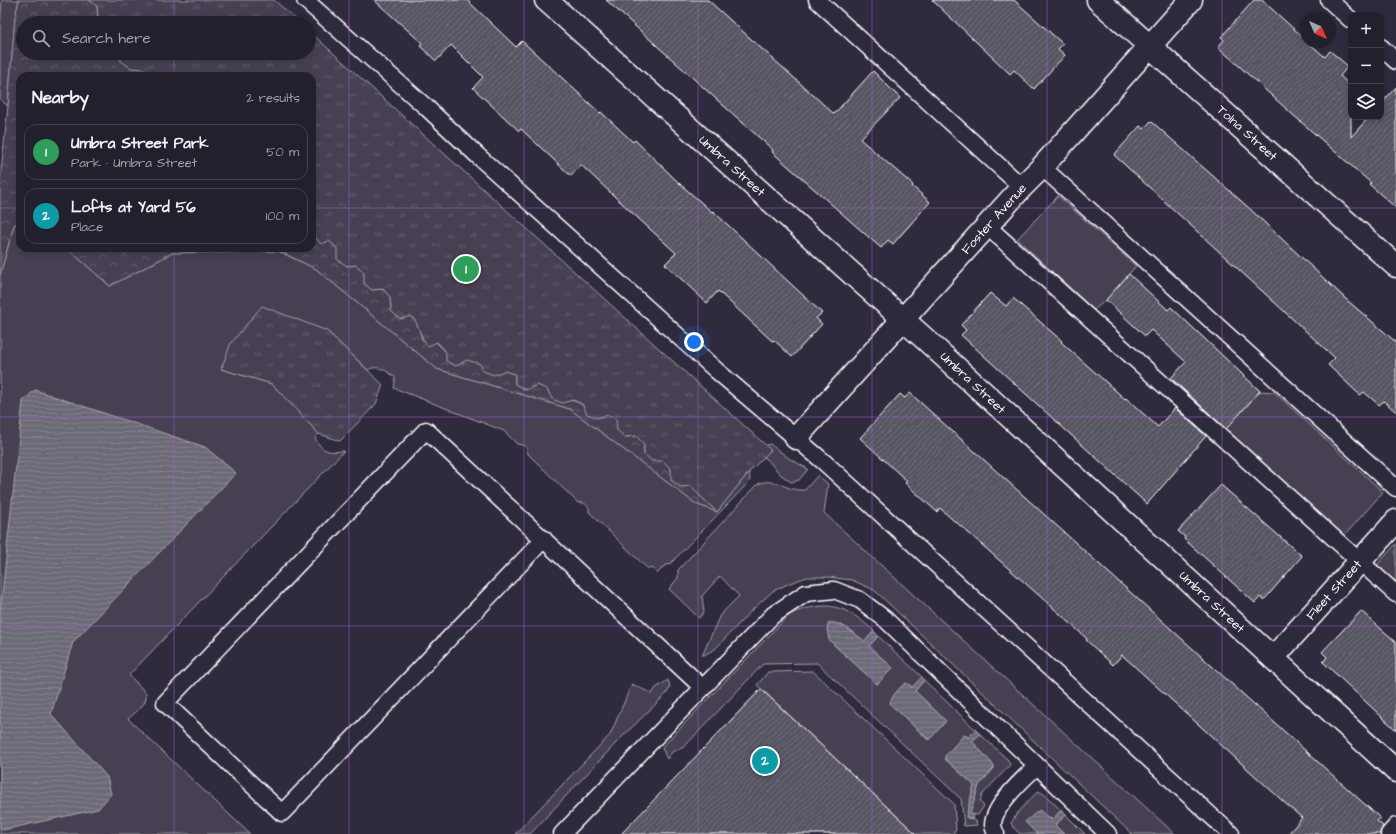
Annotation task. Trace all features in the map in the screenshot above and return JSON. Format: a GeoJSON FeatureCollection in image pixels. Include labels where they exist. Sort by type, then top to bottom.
{"type":"FeatureCollection","features":[{"type":"Feature","properties":{"kind":"street","name":"Umbra Street"},"geometry":{"type":"LineString","coordinates":[[546,0],[904,320],[1396,771]]}},
{"type":"Feature","properties":{"kind":"street","name":"Tolna Street"},"geometry":{"type":"LineString","coordinates":[[1098,0],[1396,266]]}},
{"type":"Feature","properties":{"kind":"street","name":"Foster Avenue"},"geometry":{"type":"LineString","coordinates":[[796,438],[1191,0]]}},
{"type":"Feature","properties":{"kind":"street","name":"Fleet Street"},"geometry":{"type":"LineString","coordinates":[[1273,658],[1396,521]]}},
{"type":"Feature","properties":{"kind":"lane"},"geometry":{"type":"LineString","coordinates":[[305,0],[426,107],[478,156],[717,371],[836,473],[1231,834]]}},
{"type":"Feature","properties":{"kind":"lane"},"geometry":{"type":"LineString","coordinates":[[817,0],[1022,187]]}},
{"type":"Feature","properties":{"kind":"lane"},"geometry":{"type":"LineString","coordinates":[[1329,0],[1348,17]]}},
{"type":"Feature","properties":{"kind":"lane"},"geometry":{"type":"LineString","coordinates":[[1382,48],[1396,61]]}},
{"type":"Feature","properties":{"kind":"lane"},"geometry":{"type":"LineString","coordinates":[[1042,167],[1396,488]]}},
{"type":"Feature","properties":{"kind":"lane"},"geometry":{"type":"LineString","coordinates":[[988,226],[1396,594]]}},
{"type":"Feature","properties":{"kind":"lane"},"geometry":{"type":"LineString","coordinates":[[544,539],[282,813],[165,703],[426,430],[544,539],[703,688]]}},
{"type":"Feature","properties":{"kind":"lane"},"geometry":{"type":"LineString","coordinates":[[562,834],[772,615],[806,593],[834,590],[860,600],[885,619],[1108,834]]}},
{"type":"Feature","properties":{"kind":"lane"},"geometry":{"type":"LineString","coordinates":[[996,834],[993,825],[997,811],[1007,796],[1037,766]]}},
{"type":"Feature","properties":{"kind":"lane"},"geometry":{"type":"LineString","coordinates":[[1389,834],[1396,826]]}},
{"type":"Feature","properties":{"kind":"green space"},"geometry":{"type":"Polygon","coordinates":[[[2,0],[19,0],[15,17],[8,106],[0,100],[0,28],[2,0]]]}},
{"type":"Feature","properties":{"kind":"green space"},"geometry":{"type":"Polygon","coordinates":[[[19,0],[89,0],[97,6],[98,16],[16,16],[16,60],[121,60],[144,69],[147,72],[16,72],[16,224],[14,225],[0,275],[0,181],[15,17],[19,0]]]}},
{"type":"Feature","properties":{"kind":"green space"},"geometry":{"type":"Polygon","coordinates":[[[89,0],[274,0],[292,16],[98,16],[97,6],[89,0]]]}},
{"type":"Feature","properties":{"kind":"green space"},"geometry":{"type":"Polygon","coordinates":[[[316,37],[771,450],[749,472],[717,512],[690,486],[680,487],[671,480],[671,469],[663,461],[652,461],[644,454],[644,444],[636,436],[625,437],[617,430],[616,419],[607,415],[597,418],[587,414],[582,404],[573,400],[562,403],[552,399],[547,389],[537,385],[526,390],[515,384],[515,374],[504,371],[494,375],[483,371],[480,364],[467,360],[456,366],[446,361],[446,352],[437,342],[428,346],[411,316],[400,319],[391,311],[390,297],[383,289],[372,290],[364,284],[364,272],[356,265],[347,266],[337,259],[337,248],[329,241],[321,244],[316,238],[316,72],[147,72],[144,69],[131,68],[121,61],[316,60],[316,37]]]}},
{"type":"Feature","properties":{"kind":"green space"},"geometry":{"type":"Polygon","coordinates":[[[1058,196],[1136,266],[1106,300],[1094,310],[1017,239],[1058,196]]]}},
{"type":"Feature","properties":{"kind":"green space"},"geometry":{"type":"Polygon","coordinates":[[[16,224],[16,252],[72,252],[110,286],[172,253],[280,252],[316,269],[437,369],[570,409],[696,504],[717,512],[749,472],[750,481],[670,564],[664,566],[657,574],[654,569],[647,568],[589,512],[589,508],[586,504],[578,503],[528,454],[527,447],[517,444],[504,431],[394,388],[395,377],[378,368],[371,368],[368,370],[327,331],[221,369],[272,384],[319,434],[315,438],[324,449],[330,451],[344,451],[129,675],[146,693],[146,697],[143,705],[128,719],[250,834],[0,834],[0,275],[14,225],[16,224]]]}},
{"type":"Feature","properties":{"kind":"green space"},"geometry":{"type":"Polygon","coordinates":[[[316,230],[337,248],[347,266],[356,265],[365,272],[372,290],[383,289],[390,297],[391,311],[400,319],[410,316],[417,322],[422,340],[436,342],[446,352],[515,374],[515,384],[526,390],[537,385],[548,389],[552,399],[577,402],[597,418],[607,415],[616,419],[625,437],[636,436],[644,444],[644,454],[663,461],[671,469],[672,480],[680,487],[690,486],[717,512],[696,504],[570,409],[437,369],[316,269],[281,252],[316,252],[316,230]]]}},
{"type":"Feature","properties":{"kind":"green space"},"geometry":{"type":"Polygon","coordinates":[[[72,252],[226,252],[172,253],[110,286],[72,252]]]}},
{"type":"Feature","properties":{"kind":"green space"},"geometry":{"type":"Polygon","coordinates":[[[262,306],[327,331],[383,385],[376,404],[340,441],[319,434],[272,384],[221,369],[231,343],[262,306]]]}},
{"type":"Feature","properties":{"kind":"green space"},"geometry":{"type":"Polygon","coordinates":[[[1260,391],[1274,392],[1383,492],[1344,536],[1226,429],[1260,391]]]}},
{"type":"Feature","properties":{"kind":"green space"},"geometry":{"type":"Polygon","coordinates":[[[770,444],[790,459],[808,469],[799,480],[791,482],[780,474],[767,459],[757,453],[766,445],[770,444]]]}},
{"type":"Feature","properties":{"kind":"green space"},"geometry":{"type":"Polygon","coordinates":[[[818,475],[828,484],[824,513],[1175,834],[1132,834],[874,590],[852,580],[828,577],[807,577],[773,591],[753,609],[715,649],[702,656],[720,615],[739,596],[720,576],[702,596],[704,612],[699,618],[669,589],[678,578],[678,570],[758,484],[770,482],[792,489],[805,490],[818,475]]]}},
{"type":"Feature","properties":{"kind":"green space"},"geometry":{"type":"Polygon","coordinates":[[[1396,544],[1396,582],[1377,565],[1396,544]]]}},
{"type":"Feature","properties":{"kind":"green space"},"geometry":{"type":"Polygon","coordinates":[[[824,606],[845,610],[857,617],[874,631],[865,642],[844,626],[839,624],[829,623],[827,630],[834,645],[877,684],[879,683],[869,646],[878,636],[922,677],[912,687],[907,683],[902,686],[890,703],[928,740],[946,721],[915,691],[924,680],[976,730],[945,759],[974,785],[966,817],[976,821],[977,825],[964,826],[961,799],[817,663],[763,664],[684,747],[672,752],[667,759],[662,748],[663,746],[788,616],[805,609],[824,606]]]}},
{"type":"Feature","properties":{"kind":"green space"},"geometry":{"type":"Polygon","coordinates":[[[813,671],[954,804],[956,830],[952,834],[916,834],[757,685],[768,672],[813,671]]]}},
{"type":"Feature","properties":{"kind":"green space"},"geometry":{"type":"Polygon","coordinates":[[[668,680],[670,687],[667,693],[618,741],[530,834],[515,834],[610,735],[632,684],[652,694],[656,688],[668,680]]]}},
{"type":"Feature","properties":{"kind":"green space"},"geometry":{"type":"Polygon","coordinates":[[[980,734],[1008,760],[1010,765],[982,795],[980,802],[984,806],[978,815],[970,814],[979,785],[994,768],[994,766],[972,741],[980,734]]]}},
{"type":"Feature","properties":{"kind":"green space"},"geometry":{"type":"Polygon","coordinates":[[[1038,791],[1044,794],[1061,810],[1053,819],[1048,818],[1025,822],[1037,834],[1020,834],[1011,823],[1018,812],[1038,791]]]}},
{"type":"Feature","properties":{"kind":"green space"},"geometry":{"type":"Polygon","coordinates":[[[1066,815],[1085,834],[1064,834],[1055,825],[1066,815]]]}},
{"type":"Feature","properties":{"kind":"shaded area"},"geometry":{"type":"Polygon","coordinates":[[[35,390],[205,447],[236,473],[73,642],[51,714],[107,777],[111,794],[98,809],[3,830],[0,828],[0,613],[23,401],[35,390]]]}},
{"type":"Feature","properties":{"kind":"shaded area"},"geometry":{"type":"Polygon","coordinates":[[[829,623],[843,626],[865,641],[874,631],[878,636],[869,646],[893,668],[877,684],[829,640],[827,629],[829,623]]]}},
{"type":"Feature","properties":{"kind":"shaded area"},"geometry":{"type":"Polygon","coordinates":[[[922,677],[924,680],[915,691],[946,721],[929,740],[890,704],[894,695],[901,687],[906,683],[912,687],[922,677]]]}},
{"type":"Feature","properties":{"kind":"shaded area"},"geometry":{"type":"Polygon","coordinates":[[[976,730],[980,734],[972,741],[994,766],[994,768],[979,785],[970,814],[973,815],[972,820],[966,817],[974,785],[945,759],[945,756],[964,735],[969,737],[976,730]]]}},
{"type":"Feature","properties":{"kind":"shaded area"},"geometry":{"type":"Polygon","coordinates":[[[1039,810],[1050,819],[1053,819],[1061,810],[1066,815],[1055,825],[1064,834],[1037,834],[1025,822],[1039,810]]]}},
{"type":"Feature","properties":{"kind":"building"},"geometry":{"type":"Polygon","coordinates":[[[374,0],[467,0],[516,47],[522,41],[600,113],[601,112],[633,142],[635,140],[680,184],[712,212],[713,211],[822,313],[816,318],[822,324],[792,357],[774,340],[772,341],[718,291],[707,303],[665,264],[676,253],[581,165],[571,176],[521,129],[519,131],[473,88],[483,77],[451,45],[436,61],[420,46],[422,43],[374,0]]]}},
{"type":"Feature","properties":{"kind":"building"},"geometry":{"type":"Polygon","coordinates":[[[606,0],[708,0],[834,114],[873,71],[900,98],[860,139],[913,185],[912,186],[930,202],[893,244],[888,240],[881,248],[772,152],[773,150],[606,0]]]}},
{"type":"Feature","properties":{"kind":"building"},"geometry":{"type":"Polygon","coordinates":[[[932,0],[1014,0],[1063,44],[1058,49],[1065,55],[1034,89],[1014,70],[1010,74],[932,0]]]}},
{"type":"Feature","properties":{"kind":"building"},"geometry":{"type":"Polygon","coordinates":[[[1254,0],[1262,0],[1300,35],[1300,48],[1315,48],[1325,57],[1330,51],[1348,66],[1340,76],[1348,83],[1348,120],[1351,120],[1351,137],[1366,120],[1384,120],[1384,101],[1396,87],[1396,208],[1369,184],[1371,183],[1218,47],[1224,40],[1221,37],[1254,0]]]}},
{"type":"Feature","properties":{"kind":"building"},"geometry":{"type":"Polygon","coordinates":[[[1151,121],[1249,208],[1348,301],[1396,342],[1396,412],[1384,401],[1379,405],[1364,392],[1360,395],[1328,365],[1335,358],[1114,155],[1140,126],[1144,129],[1151,121]]]}},
{"type":"Feature","properties":{"kind":"building"},"geometry":{"type":"Polygon","coordinates":[[[1129,274],[1168,310],[1171,307],[1260,391],[1226,429],[1171,378],[1186,362],[1151,330],[1145,336],[1106,300],[1129,274]]]}},
{"type":"Feature","properties":{"kind":"building"},"geometry":{"type":"Polygon","coordinates":[[[990,293],[1006,306],[1013,298],[1158,427],[1175,408],[1206,436],[1147,504],[961,335],[966,330],[961,325],[990,293]]]}},
{"type":"Feature","properties":{"kind":"building"},"geometry":{"type":"Polygon","coordinates":[[[910,393],[1380,818],[1377,821],[1383,826],[1380,834],[1288,834],[1302,818],[1122,655],[1113,665],[1069,622],[955,521],[940,508],[937,512],[905,483],[907,481],[860,438],[900,394],[905,398],[910,393]]]}},
{"type":"Feature","properties":{"kind":"building"},"geometry":{"type":"Polygon","coordinates":[[[1221,485],[1302,556],[1264,600],[1260,597],[1255,603],[1184,539],[1185,537],[1178,531],[1221,485]]]}},
{"type":"Feature","properties":{"kind":"building"},"geometry":{"type":"Polygon","coordinates":[[[1361,611],[1396,642],[1396,730],[1323,662],[1327,657],[1322,652],[1361,611]]]}},
{"type":"Feature","properties":{"kind":"building"},"geometry":{"type":"Polygon","coordinates":[[[761,689],[916,834],[621,834],[761,689]]]}},
{"type":"Feature","properties":{"kind":"place","name":"Umbra Street Park"},"geometry":{"type":"Point","coordinates":[466,269]}},
{"type":"Feature","properties":{"kind":"place","name":"Lofts at Yard 56"},"geometry":{"type":"Point","coordinates":[765,761]}}]}
